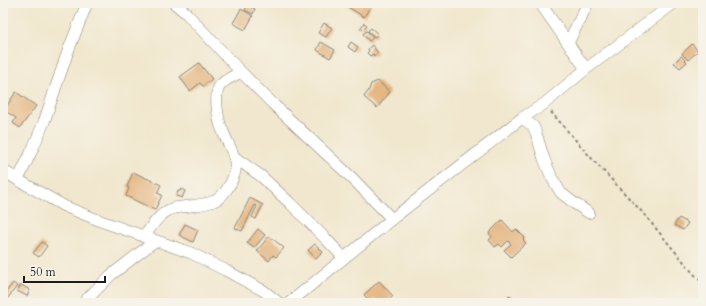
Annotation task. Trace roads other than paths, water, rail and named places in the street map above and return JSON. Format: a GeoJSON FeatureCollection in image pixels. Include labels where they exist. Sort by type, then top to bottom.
{"type":"FeatureCollection","features":[{"type":"Feature","properties":{"kind":"street"},"geometry":{"type":"LineString","coordinates":[[18,180],[44,122],[67,54],[87,3]]}},
{"type":"Feature","properties":{"kind":"street"},"geometry":{"type":"LineString","coordinates":[[174,3],[185,12],[273,104],[352,178],[392,219]]}},
{"type":"Feature","properties":{"kind":"street"},"geometry":{"type":"LineString","coordinates":[[540,3],[586,69]]}},
{"type":"Feature","properties":{"kind":"street"},"geometry":{"type":"LineString","coordinates":[[568,43],[588,3]]}},
{"type":"Feature","properties":{"kind":"street"},"geometry":{"type":"LineString","coordinates":[[289,303],[392,219],[674,3]]}},
{"type":"Feature","properties":{"kind":"street"},"geometry":{"type":"LineString","coordinates":[[144,237],[156,221],[171,209],[213,201],[222,195],[230,184],[235,174],[236,165],[221,128],[216,98],[219,86],[223,82],[241,72]]}},
{"type":"Feature","properties":{"kind":"street"},"geometry":{"type":"LineString","coordinates":[[522,118],[532,126],[536,133],[552,178],[561,192],[589,213]]}},
{"type":"Feature","properties":{"kind":"street"},"geometry":{"type":"LineString","coordinates":[[234,157],[261,176],[344,258]]}},
{"type":"Feature","properties":{"kind":"street"},"geometry":{"type":"LineString","coordinates":[[3,170],[64,206],[98,220],[191,253],[264,291],[279,303]]}},
{"type":"Feature","properties":{"kind":"street"},"geometry":{"type":"LineString","coordinates":[[83,303],[111,275],[155,241]]}}]}
